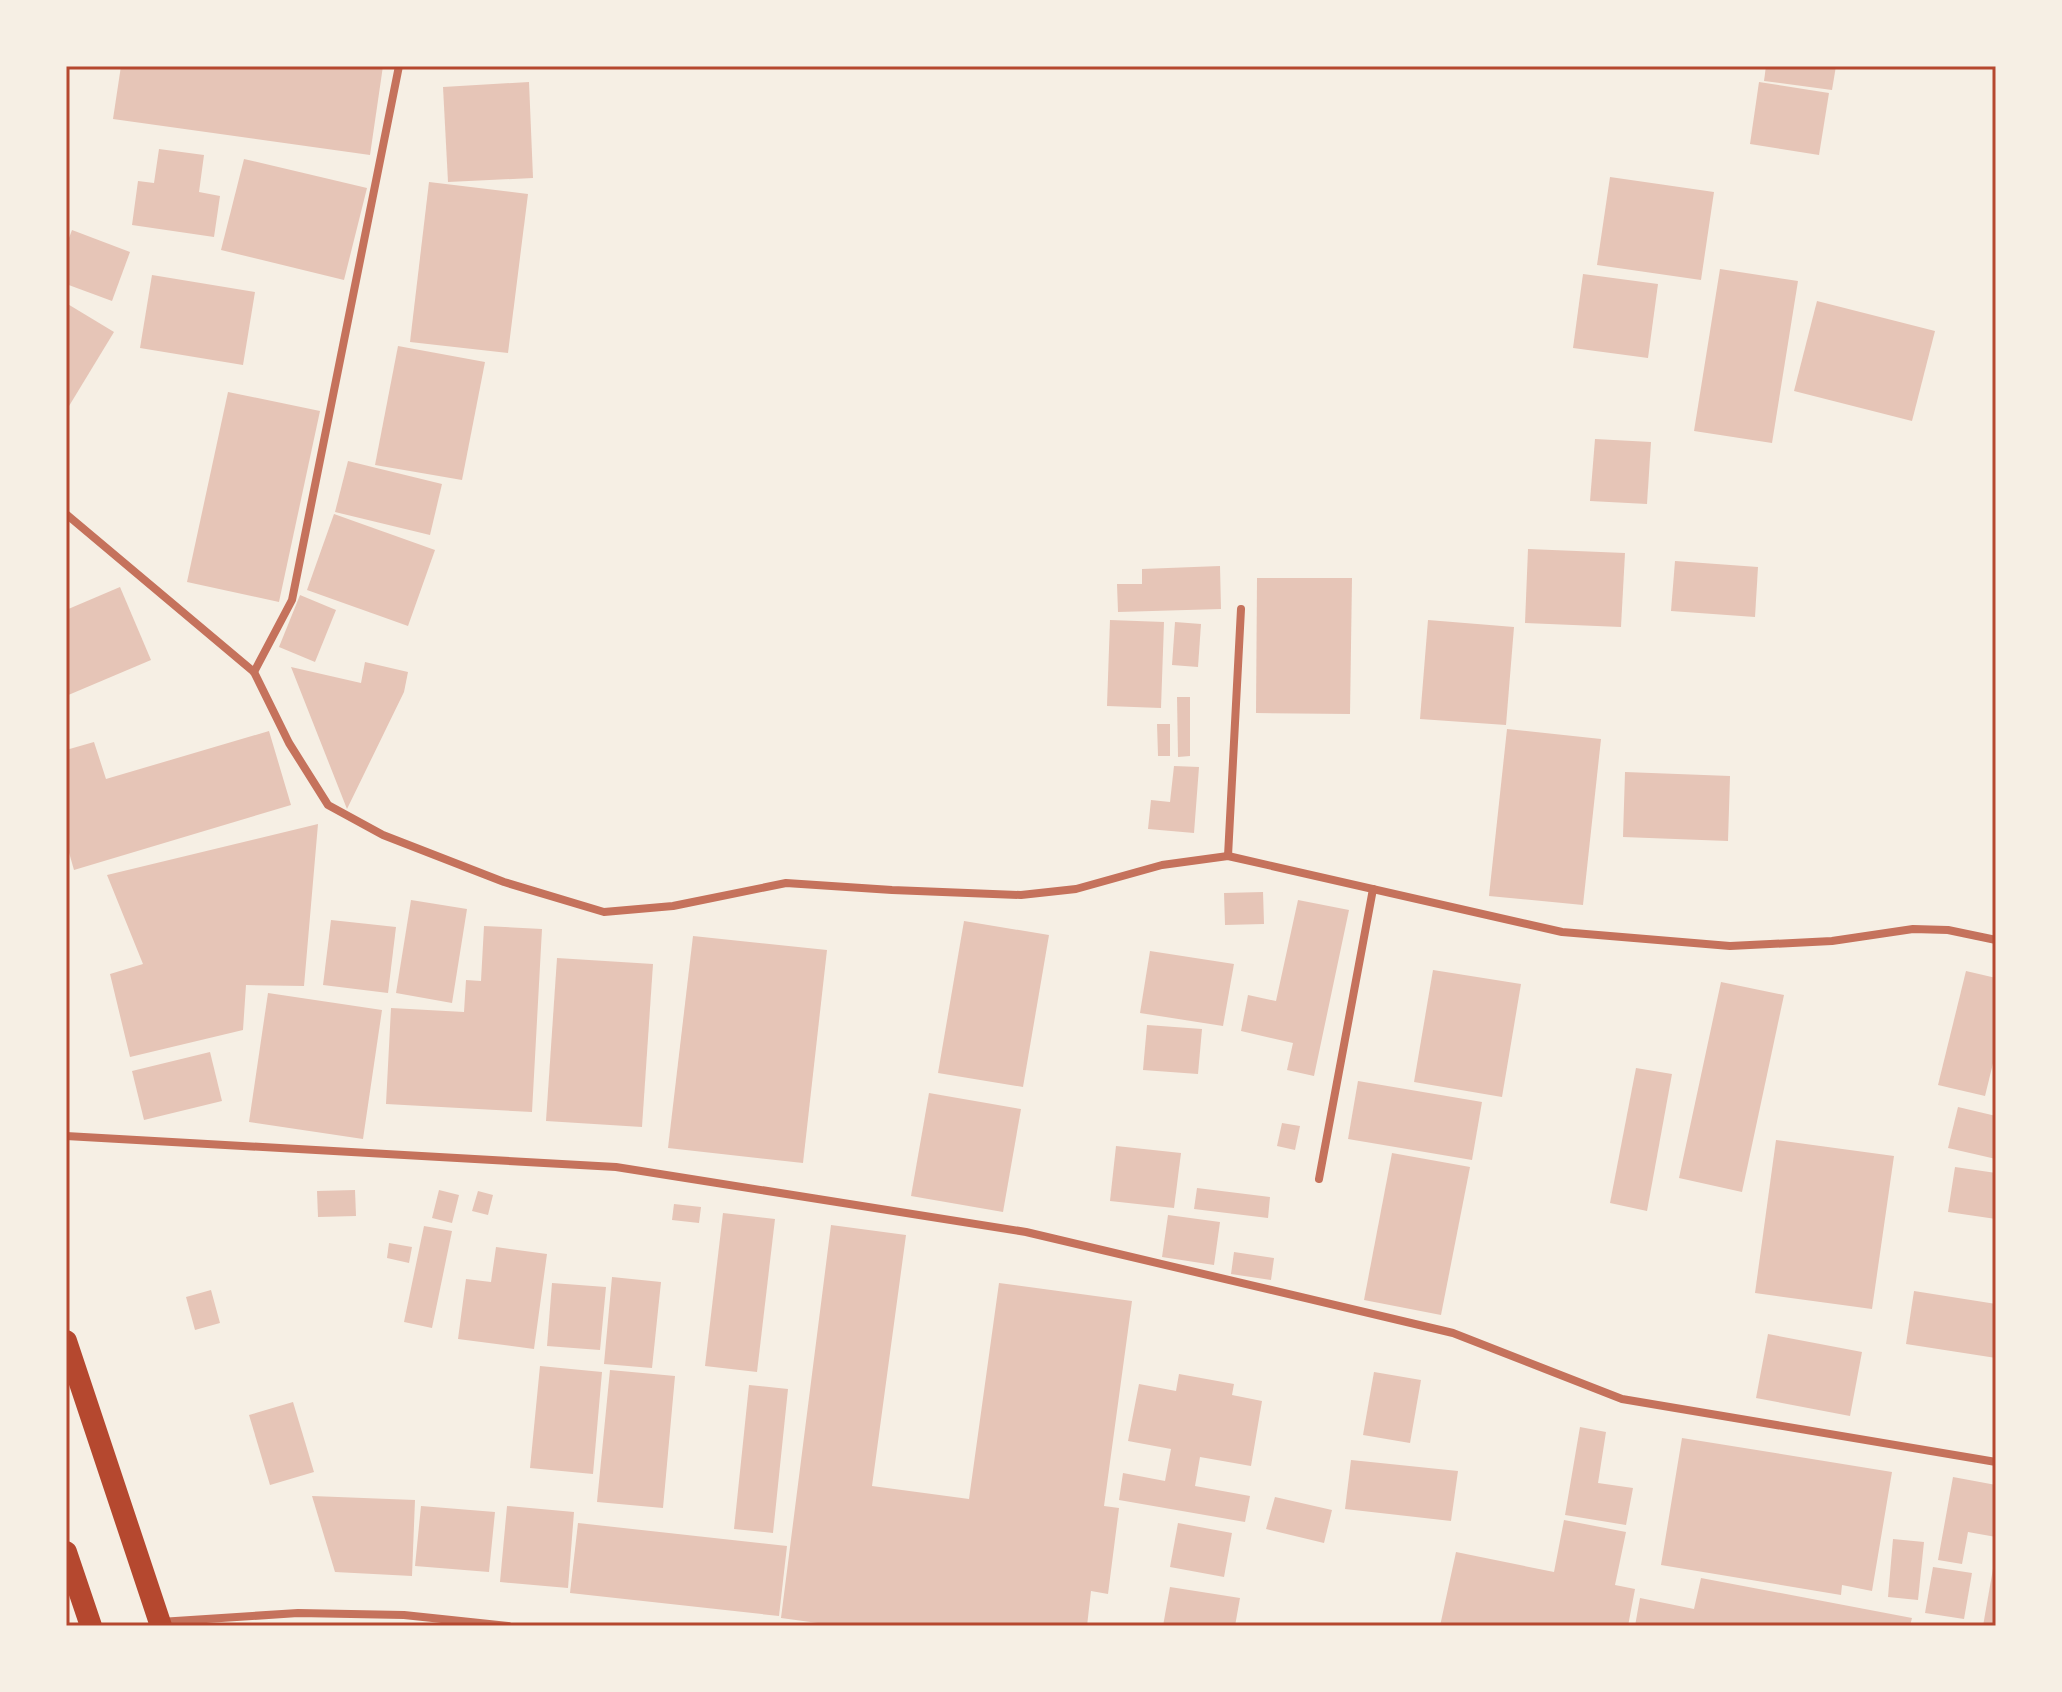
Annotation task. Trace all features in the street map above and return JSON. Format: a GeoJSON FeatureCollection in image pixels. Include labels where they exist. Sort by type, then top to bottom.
{"type":"FeatureCollection","features":[{"type":"Feature","properties":{"kind":"highway"},"geometry":{"type":"LineString","coordinates":[[66,1341],[160,1624]]}},
{"type":"Feature","properties":{"kind":"highway"},"geometry":{"type":"LineString","coordinates":[[66,1552],[91,1626]]}},
{"type":"Feature","properties":{"kind":"street"},"geometry":{"type":"LineString","coordinates":[[254,672],[292,600],[399,66]]}},
{"type":"Feature","properties":{"kind":"street"},"geometry":{"type":"LineString","coordinates":[[66,514],[254,672],[289,743],[328,805],[383,835],[504,882],[604,912],[673,906],[786,883],[1021,895],[1076,889],[1162,865],[1228,856],[1562,932],[1730,946],[1832,941],[1913,929],[1948,930],[1996,940]]}},
{"type":"Feature","properties":{"kind":"street"},"geometry":{"type":"LineString","coordinates":[[1228,856],[1241,609]]}},
{"type":"Feature","properties":{"kind":"street"},"geometry":{"type":"LineString","coordinates":[[1319,1179],[1373,889]]}},
{"type":"Feature","properties":{"kind":"street"},"geometry":{"type":"LineString","coordinates":[[66,1136],[616,1167],[1026,1232],[1453,1333],[1622,1399],[1996,1462]]}},
{"type":"Feature","properties":{"kind":"street"},"geometry":{"type":"LineString","coordinates":[[160,1624],[298,1613],[404,1615],[508,1626]]}},
{"type":"Feature","properties":{"kind":"building"},"geometry":{"type":"Polygon","coordinates":[[[121,66],[383,66],[370,155],[113,119],[121,66]]]}},
{"type":"Feature","properties":{"kind":"building"},"geometry":{"type":"Polygon","coordinates":[[[1766,66],[1836,66],[1832,90],[1764,81],[1766,66]]]}},
{"type":"Feature","properties":{"kind":"building"},"geometry":{"type":"Polygon","coordinates":[[[529,82],[533,178],[448,182],[443,87],[529,82]]]}},
{"type":"Feature","properties":{"kind":"building"},"geometry":{"type":"Polygon","coordinates":[[[1759,82],[1829,93],[1819,155],[1750,144],[1759,82]]]}},
{"type":"Feature","properties":{"kind":"building"},"geometry":{"type":"Polygon","coordinates":[[[159,149],[204,155],[199,192],[220,196],[214,237],[132,225],[138,181],[154,183],[159,149]]]}},
{"type":"Feature","properties":{"kind":"building"},"geometry":{"type":"Polygon","coordinates":[[[244,159],[367,188],[344,280],[221,250],[244,159]]]}},
{"type":"Feature","properties":{"kind":"building"},"geometry":{"type":"Polygon","coordinates":[[[1610,177],[1714,192],[1701,280],[1597,265],[1610,177]]]}},
{"type":"Feature","properties":{"kind":"building"},"geometry":{"type":"Polygon","coordinates":[[[429,182],[528,194],[508,353],[410,342],[429,182]]]}},
{"type":"Feature","properties":{"kind":"building"},"geometry":{"type":"Polygon","coordinates":[[[72,230],[130,252],[112,301],[66,284],[66,246],[72,230]]]}},
{"type":"Feature","properties":{"kind":"building"},"geometry":{"type":"Polygon","coordinates":[[[1720,269],[1798,281],[1772,443],[1694,431],[1720,269]]]}},
{"type":"Feature","properties":{"kind":"building"},"geometry":{"type":"Polygon","coordinates":[[[1583,274],[1658,284],[1648,358],[1573,348],[1583,274]]]}},
{"type":"Feature","properties":{"kind":"building"},"geometry":{"type":"Polygon","coordinates":[[[152,275],[255,292],[243,365],[140,348],[152,275]]]}},
{"type":"Feature","properties":{"kind":"building"},"geometry":{"type":"Polygon","coordinates":[[[1817,301],[1935,331],[1912,421],[1794,391],[1817,301]]]}},
{"type":"Feature","properties":{"kind":"building"},"geometry":{"type":"Polygon","coordinates":[[[66,303],[114,332],[66,411],[66,303]]]}},
{"type":"Feature","properties":{"kind":"building"},"geometry":{"type":"Polygon","coordinates":[[[398,346],[485,362],[462,480],[375,465],[398,346]]]}},
{"type":"Feature","properties":{"kind":"building"},"geometry":{"type":"Polygon","coordinates":[[[228,392],[320,411],[279,602],[187,582],[228,392]]]}},
{"type":"Feature","properties":{"kind":"building"},"geometry":{"type":"Polygon","coordinates":[[[1595,439],[1651,442],[1647,504],[1590,501],[1595,439]]]}},
{"type":"Feature","properties":{"kind":"building"},"geometry":{"type":"Polygon","coordinates":[[[348,461],[442,484],[430,535],[335,512],[348,461]]]}},
{"type":"Feature","properties":{"kind":"building"},"geometry":{"type":"Polygon","coordinates":[[[334,514],[435,550],[408,626],[307,590],[334,514]]]}},
{"type":"Feature","properties":{"kind":"building"},"geometry":{"type":"Polygon","coordinates":[[[1528,549],[1625,553],[1621,627],[1525,623],[1528,549]]]}},
{"type":"Feature","properties":{"kind":"building"},"geometry":{"type":"Polygon","coordinates":[[[1675,561],[1758,567],[1755,617],[1671,611],[1675,561]]]}},
{"type":"Feature","properties":{"kind":"building"},"geometry":{"type":"Polygon","coordinates":[[[1220,566],[1221,609],[1118,612],[1117,584],[1142,584],[1142,569],[1220,566]]]}},
{"type":"Feature","properties":{"kind":"building"},"geometry":{"type":"Polygon","coordinates":[[[1257,578],[1352,578],[1350,714],[1256,713],[1257,578]]]}},
{"type":"Feature","properties":{"kind":"building"},"geometry":{"type":"Polygon","coordinates":[[[120,587],[151,660],[66,696],[66,610],[120,587]]]}},
{"type":"Feature","properties":{"kind":"building"},"geometry":{"type":"Polygon","coordinates":[[[300,595],[336,610],[315,662],[279,647],[300,595]]]}},
{"type":"Feature","properties":{"kind":"building"},"geometry":{"type":"Polygon","coordinates":[[[1110,620],[1164,622],[1161,708],[1107,706],[1110,620]]]}},
{"type":"Feature","properties":{"kind":"building"},"geometry":{"type":"Polygon","coordinates":[[[1428,620],[1514,627],[1506,725],[1420,719],[1428,620]]]}},
{"type":"Feature","properties":{"kind":"building"},"geometry":{"type":"Polygon","coordinates":[[[1175,622],[1201,624],[1198,667],[1172,665],[1175,622]]]}},
{"type":"Feature","properties":{"kind":"building"},"geometry":{"type":"Polygon","coordinates":[[[365,662],[408,672],[404,692],[347,809],[291,667],[361,683],[365,662]]]}},
{"type":"Feature","properties":{"kind":"building"},"geometry":{"type":"Polygon","coordinates":[[[1177,697],[1190,697],[1190,756],[1178,757],[1177,697]]]}},
{"type":"Feature","properties":{"kind":"building"},"geometry":{"type":"Polygon","coordinates":[[[1157,724],[1170,724],[1170,756],[1158,756],[1157,724]]]}},
{"type":"Feature","properties":{"kind":"building"},"geometry":{"type":"Polygon","coordinates":[[[1507,729],[1601,739],[1583,905],[1489,896],[1507,729]]]}},
{"type":"Feature","properties":{"kind":"building"},"geometry":{"type":"Polygon","coordinates":[[[269,731],[291,805],[74,870],[66,842],[66,750],[94,742],[106,779],[269,731]]]}},
{"type":"Feature","properties":{"kind":"building"},"geometry":{"type":"Polygon","coordinates":[[[1174,766],[1199,767],[1194,833],[1148,829],[1151,800],[1170,802],[1174,766]]]}},
{"type":"Feature","properties":{"kind":"building"},"geometry":{"type":"Polygon","coordinates":[[[1625,772],[1730,776],[1728,841],[1623,837],[1625,772]]]}},
{"type":"Feature","properties":{"kind":"building"},"geometry":{"type":"Polygon","coordinates":[[[318,824],[304,986],[246,985],[243,1030],[130,1057],[110,974],[143,964],[107,875],[318,824]]]}},
{"type":"Feature","properties":{"kind":"building"},"geometry":{"type":"Polygon","coordinates":[[[1263,892],[1264,924],[1225,925],[1224,893],[1263,892]]]}},
{"type":"Feature","properties":{"kind":"building"},"geometry":{"type":"Polygon","coordinates":[[[411,900],[467,909],[452,1003],[396,993],[411,900]]]}},
{"type":"Feature","properties":{"kind":"building"},"geometry":{"type":"Polygon","coordinates":[[[1298,900],[1349,910],[1314,1076],[1287,1070],[1293,1043],[1241,1031],[1248,995],[1276,1001],[1298,900]]]}},
{"type":"Feature","properties":{"kind":"building"},"geometry":{"type":"Polygon","coordinates":[[[331,920],[396,927],[388,993],[323,985],[331,920]]]}},
{"type":"Feature","properties":{"kind":"building"},"geometry":{"type":"Polygon","coordinates":[[[964,921],[1049,935],[1023,1087],[938,1073],[964,921]]]}},
{"type":"Feature","properties":{"kind":"building"},"geometry":{"type":"Polygon","coordinates":[[[484,926],[542,929],[532,1112],[386,1104],[391,1008],[464,1012],[466,980],[481,981],[484,926]]]}},
{"type":"Feature","properties":{"kind":"building"},"geometry":{"type":"Polygon","coordinates":[[[693,936],[827,950],[803,1163],[668,1148],[693,936]]]}},
{"type":"Feature","properties":{"kind":"building"},"geometry":{"type":"Polygon","coordinates":[[[1150,951],[1234,964],[1223,1026],[1140,1013],[1150,951]]]}},
{"type":"Feature","properties":{"kind":"building"},"geometry":{"type":"Polygon","coordinates":[[[557,958],[653,964],[642,1127],[546,1121],[557,958]]]}},
{"type":"Feature","properties":{"kind":"building"},"geometry":{"type":"Polygon","coordinates":[[[1433,970],[1521,984],[1502,1097],[1414,1082],[1433,970]]]}},
{"type":"Feature","properties":{"kind":"building"},"geometry":{"type":"Polygon","coordinates":[[[1966,971],[1996,978],[1996,1051],[1985,1096],[1938,1085],[1966,971]]]}},
{"type":"Feature","properties":{"kind":"building"},"geometry":{"type":"Polygon","coordinates":[[[1721,982],[1784,995],[1742,1192],[1679,1178],[1721,982]]]}},
{"type":"Feature","properties":{"kind":"building"},"geometry":{"type":"Polygon","coordinates":[[[268,993],[382,1010],[363,1139],[249,1122],[268,993]]]}},
{"type":"Feature","properties":{"kind":"building"},"geometry":{"type":"Polygon","coordinates":[[[1147,1025],[1202,1029],[1198,1074],[1143,1070],[1147,1025]]]}},
{"type":"Feature","properties":{"kind":"building"},"geometry":{"type":"Polygon","coordinates":[[[210,1052],[222,1101],[144,1120],[132,1071],[210,1052]]]}},
{"type":"Feature","properties":{"kind":"building"},"geometry":{"type":"Polygon","coordinates":[[[1636,1068],[1672,1074],[1647,1211],[1610,1203],[1636,1068]]]}},
{"type":"Feature","properties":{"kind":"building"},"geometry":{"type":"Polygon","coordinates":[[[1358,1081],[1482,1102],[1472,1160],[1348,1139],[1358,1081]]]}},
{"type":"Feature","properties":{"kind":"building"},"geometry":{"type":"Polygon","coordinates":[[[929,1093],[1021,1109],[1003,1212],[911,1196],[929,1093]]]}},
{"type":"Feature","properties":{"kind":"building"},"geometry":{"type":"Polygon","coordinates":[[[1958,1107],[1996,1116],[1996,1159],[1948,1148],[1958,1107]]]}},
{"type":"Feature","properties":{"kind":"building"},"geometry":{"type":"Polygon","coordinates":[[[1282,1123],[1300,1126],[1295,1150],[1277,1146],[1282,1123]]]}},
{"type":"Feature","properties":{"kind":"building"},"geometry":{"type":"Polygon","coordinates":[[[1776,1140],[1894,1156],[1872,1309],[1755,1293],[1776,1140]]]}},
{"type":"Feature","properties":{"kind":"building"},"geometry":{"type":"Polygon","coordinates":[[[1116,1146],[1181,1153],[1174,1208],[1110,1201],[1116,1146]]]}},
{"type":"Feature","properties":{"kind":"building"},"geometry":{"type":"Polygon","coordinates":[[[1392,1153],[1470,1167],[1441,1315],[1364,1300],[1392,1153]]]}},
{"type":"Feature","properties":{"kind":"building"},"geometry":{"type":"Polygon","coordinates":[[[1955,1167],[1996,1173],[1996,1219],[1948,1212],[1955,1167]]]}},
{"type":"Feature","properties":{"kind":"building"},"geometry":{"type":"Polygon","coordinates":[[[1197,1188],[1270,1197],[1268,1218],[1194,1209],[1197,1188]]]}},
{"type":"Feature","properties":{"kind":"building"},"geometry":{"type":"Polygon","coordinates":[[[355,1190],[356,1216],[318,1217],[317,1191],[355,1190]]]}},
{"type":"Feature","properties":{"kind":"building"},"geometry":{"type":"Polygon","coordinates":[[[439,1190],[459,1195],[452,1223],[432,1218],[439,1190]]]}},
{"type":"Feature","properties":{"kind":"building"},"geometry":{"type":"Polygon","coordinates":[[[478,1191],[493,1195],[488,1215],[472,1211],[478,1191]]]}},
{"type":"Feature","properties":{"kind":"building"},"geometry":{"type":"Polygon","coordinates":[[[674,1204],[701,1207],[699,1223],[672,1220],[674,1204]]]}},
{"type":"Feature","properties":{"kind":"building"},"geometry":{"type":"Polygon","coordinates":[[[723,1213],[775,1219],[757,1372],[705,1366],[723,1213]]]}},
{"type":"Feature","properties":{"kind":"building"},"geometry":{"type":"Polygon","coordinates":[[[1168,1215],[1220,1222],[1214,1265],[1162,1257],[1168,1215]]]}},
{"type":"Feature","properties":{"kind":"building"},"geometry":{"type":"Polygon","coordinates":[[[831,1225],[906,1235],[872,1486],[969,1499],[999,1283],[1132,1301],[1104,1506],[1119,1508],[1108,1594],[1091,1591],[1087,1626],[840,1626],[781,1618],[831,1225]]]}},
{"type":"Feature","properties":{"kind":"building"},"geometry":{"type":"Polygon","coordinates":[[[424,1226],[452,1231],[432,1328],[404,1322],[424,1226]]]}},
{"type":"Feature","properties":{"kind":"building"},"geometry":{"type":"Polygon","coordinates":[[[389,1243],[412,1247],[409,1263],[387,1258],[389,1243]]]}},
{"type":"Feature","properties":{"kind":"building"},"geometry":{"type":"Polygon","coordinates":[[[496,1247],[547,1254],[534,1349],[458,1339],[466,1279],[491,1282],[496,1247]]]}},
{"type":"Feature","properties":{"kind":"building"},"geometry":{"type":"Polygon","coordinates":[[[1234,1252],[1274,1258],[1271,1280],[1231,1274],[1234,1252]]]}},
{"type":"Feature","properties":{"kind":"building"},"geometry":{"type":"Polygon","coordinates":[[[612,1277],[661,1282],[652,1368],[604,1364],[612,1277]]]}},
{"type":"Feature","properties":{"kind":"building"},"geometry":{"type":"Polygon","coordinates":[[[552,1283],[606,1287],[600,1350],[547,1346],[552,1283]]]}},
{"type":"Feature","properties":{"kind":"building"},"geometry":{"type":"Polygon","coordinates":[[[211,1290],[220,1323],[195,1330],[186,1297],[211,1290]]]}},
{"type":"Feature","properties":{"kind":"building"},"geometry":{"type":"Polygon","coordinates":[[[1914,1291],[1996,1304],[1996,1358],[1906,1344],[1914,1291]]]}},
{"type":"Feature","properties":{"kind":"building"},"geometry":{"type":"Polygon","coordinates":[[[1768,1334],[1862,1352],[1850,1416],[1756,1398],[1768,1334]]]}},
{"type":"Feature","properties":{"kind":"building"},"geometry":{"type":"Polygon","coordinates":[[[540,1366],[602,1372],[593,1474],[530,1468],[540,1366]]]}},
{"type":"Feature","properties":{"kind":"building"},"geometry":{"type":"Polygon","coordinates":[[[610,1370],[675,1376],[663,1508],[597,1502],[610,1370]]]}},
{"type":"Feature","properties":{"kind":"building"},"geometry":{"type":"Polygon","coordinates":[[[1374,1372],[1421,1380],[1410,1443],[1363,1435],[1374,1372]]]}},
{"type":"Feature","properties":{"kind":"building"},"geometry":{"type":"Polygon","coordinates":[[[1179,1374],[1234,1384],[1232,1395],[1262,1401],[1251,1466],[1200,1457],[1195,1486],[1250,1496],[1245,1522],[1119,1500],[1123,1473],[1165,1481],[1171,1449],[1128,1441],[1139,1384],[1176,1391],[1179,1374]]]}},
{"type":"Feature","properties":{"kind":"building"},"geometry":{"type":"Polygon","coordinates":[[[749,1385],[788,1389],[773,1533],[734,1529],[749,1385]]]}},
{"type":"Feature","properties":{"kind":"building"},"geometry":{"type":"Polygon","coordinates":[[[293,1402],[314,1472],[270,1485],[249,1415],[293,1402]]]}},
{"type":"Feature","properties":{"kind":"building"},"geometry":{"type":"Polygon","coordinates":[[[1580,1427],[1606,1432],[1598,1483],[1633,1488],[1626,1525],[1565,1515],[1580,1427]]]}},
{"type":"Feature","properties":{"kind":"building"},"geometry":{"type":"Polygon","coordinates":[[[1682,1438],[1892,1472],[1872,1591],[1842,1585],[1841,1595],[1661,1565],[1682,1438]]]}},
{"type":"Feature","properties":{"kind":"building"},"geometry":{"type":"Polygon","coordinates":[[[1351,1460],[1458,1471],[1451,1521],[1345,1509],[1351,1460]]]}},
{"type":"Feature","properties":{"kind":"building"},"geometry":{"type":"Polygon","coordinates":[[[1953,1477],[1996,1485],[1996,1537],[1968,1532],[1962,1564],[1938,1560],[1953,1477]]]}},
{"type":"Feature","properties":{"kind":"building"},"geometry":{"type":"Polygon","coordinates":[[[312,1496],[415,1500],[412,1576],[335,1572],[312,1496]]]}},
{"type":"Feature","properties":{"kind":"building"},"geometry":{"type":"Polygon","coordinates":[[[1275,1497],[1332,1510],[1324,1543],[1266,1529],[1275,1497]]]}},
{"type":"Feature","properties":{"kind":"building"},"geometry":{"type":"Polygon","coordinates":[[[421,1506],[495,1512],[489,1572],[415,1566],[421,1506]]]}},
{"type":"Feature","properties":{"kind":"building"},"geometry":{"type":"Polygon","coordinates":[[[507,1506],[574,1512],[568,1588],[500,1582],[507,1506]]]}},
{"type":"Feature","properties":{"kind":"building"},"geometry":{"type":"Polygon","coordinates":[[[1564,1520],[1626,1532],[1615,1585],[1635,1589],[1628,1626],[1440,1626],[1456,1552],[1554,1572],[1564,1520]]]}},
{"type":"Feature","properties":{"kind":"building"},"geometry":{"type":"Polygon","coordinates":[[[578,1523],[787,1546],[779,1616],[570,1593],[578,1523]]]}},
{"type":"Feature","properties":{"kind":"building"},"geometry":{"type":"Polygon","coordinates":[[[1178,1523],[1232,1533],[1224,1577],[1170,1567],[1178,1523]]]}},
{"type":"Feature","properties":{"kind":"building"},"geometry":{"type":"Polygon","coordinates":[[[1893,1539],[1924,1542],[1918,1600],[1888,1597],[1893,1539]]]}},
{"type":"Feature","properties":{"kind":"building"},"geometry":{"type":"Polygon","coordinates":[[[1994,1563],[1996,1626],[1983,1626],[1994,1563]]]}},
{"type":"Feature","properties":{"kind":"building"},"geometry":{"type":"Polygon","coordinates":[[[1933,1567],[1972,1573],[1964,1619],[1925,1613],[1933,1567]]]}},
{"type":"Feature","properties":{"kind":"building"},"geometry":{"type":"Polygon","coordinates":[[[1701,1578],[1912,1618],[1910,1626],[1635,1626],[1640,1598],[1694,1609],[1701,1578]]]}},
{"type":"Feature","properties":{"kind":"building"},"geometry":{"type":"Polygon","coordinates":[[[1170,1587],[1240,1598],[1235,1626],[1163,1626],[1170,1587]]]}}]}
